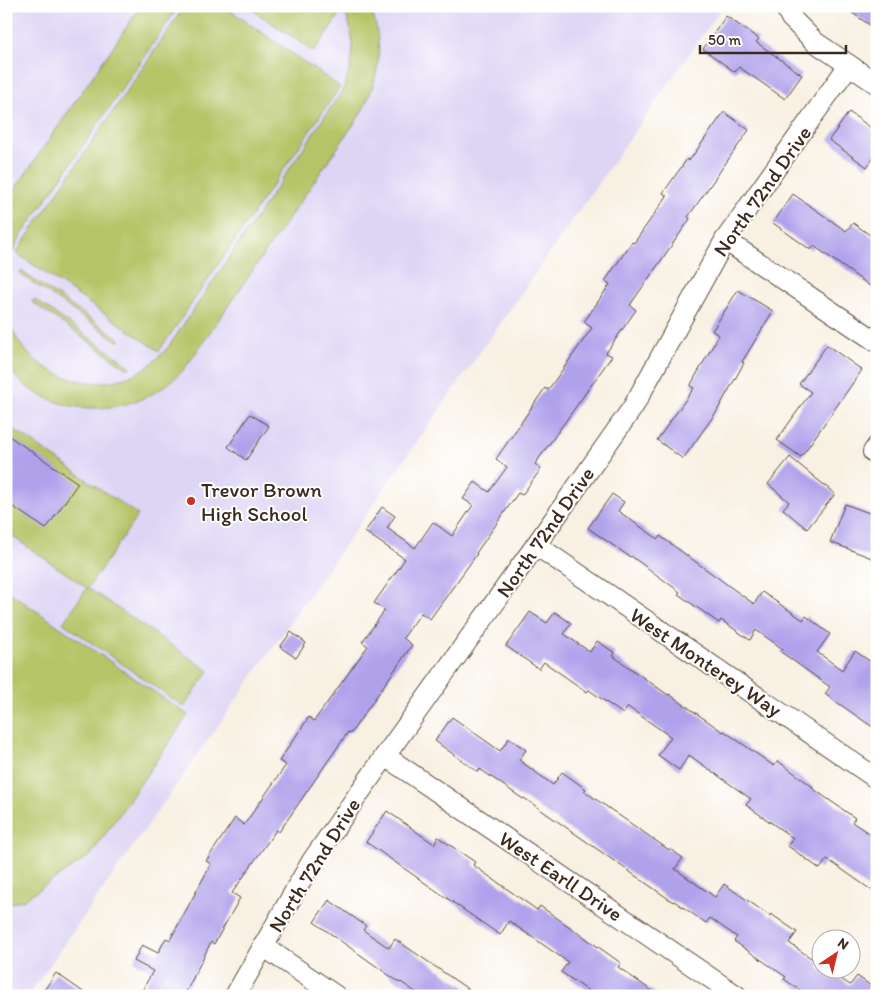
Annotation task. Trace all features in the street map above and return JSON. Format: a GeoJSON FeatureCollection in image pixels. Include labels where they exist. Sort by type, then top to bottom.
{"type":"FeatureCollection","features":[{"type":"Feature","properties":{"kind":"street"},"geometry":{"type":"LineString","coordinates":[[788,12],[815,42],[877,84]]}},
{"type":"Feature","properties":{"kind":"street","name":"North 72nd Drive"},"geometry":{"type":"LineString","coordinates":[[235,996],[312,861],[633,407],[725,240],[849,65]]}},
{"type":"Feature","properties":{"kind":"street"},"geometry":{"type":"LineString","coordinates":[[725,240],[877,342]]}},
{"type":"Feature","properties":{"kind":"street","name":"West Monterey Way"},"geometry":{"type":"LineString","coordinates":[[536,545],[877,779]]}},
{"type":"Feature","properties":{"kind":"street","name":"West Earll Drive"},"geometry":{"type":"LineString","coordinates":[[385,756],[737,996]]}},
{"type":"Feature","properties":{"kind":"street"},"geometry":{"type":"LineString","coordinates":[[263,946],[336,996]]}},
{"type":"Feature","properties":{"kind":"shaded area","name":"Trevor Brown High School"},"geometry":{"type":"Polygon","coordinates":[[[6,6],[723,6],[28,996],[6,996],[6,6]]]}},
{"type":"Feature","properties":{"kind":"green space"},"geometry":{"type":"Polygon","coordinates":[[[141,6],[179,6],[19,239],[6,268],[6,202],[141,6]]]}},
{"type":"Feature","properties":{"kind":"green space"},"geometry":{"type":"Polygon","coordinates":[[[185,6],[224,6],[340,87],[159,351],[16,253],[185,6]]]}},
{"type":"Feature","properties":{"kind":"green space"},"geometry":{"type":"Polygon","coordinates":[[[247,6],[327,6],[339,15],[314,52],[247,6]]]}},
{"type":"Feature","properties":{"kind":"green space"},"geometry":{"type":"Polygon","coordinates":[[[342,6],[370,6],[375,21],[379,50],[378,64],[365,104],[358,118],[183,370],[160,389],[143,398],[107,408],[70,406],[52,400],[23,384],[6,367],[6,314],[12,330],[21,345],[33,358],[63,376],[80,381],[114,381],[131,376],[150,365],[169,346],[342,91],[350,70],[352,38],[342,6]]]}},
{"type":"Feature","properties":{"kind":"green space"},"geometry":{"type":"Polygon","coordinates":[[[21,271],[120,339],[119,342],[20,274],[21,271]]]}},
{"type":"Feature","properties":{"kind":"green space"},"geometry":{"type":"Polygon","coordinates":[[[34,299],[130,366],[128,369],[32,302],[34,299]]]}},
{"type":"Feature","properties":{"kind":"green space"},"geometry":{"type":"Polygon","coordinates":[[[6,424],[138,515],[88,588],[209,671],[184,707],[63,623],[87,588],[6,532],[6,424]]]}},
{"type":"Feature","properties":{"kind":"green space"},"geometry":{"type":"Polygon","coordinates":[[[6,590],[188,715],[91,855],[23,900],[6,904],[6,590]]]}},
{"type":"Feature","properties":{"kind":"building"},"geometry":{"type":"Polygon","coordinates":[[[842,6],[877,6],[877,30],[842,6]]]}},
{"type":"Feature","properties":{"kind":"building"},"geometry":{"type":"Polygon","coordinates":[[[726,16],[759,39],[756,42],[802,75],[785,99],[739,67],[735,72],[703,49],[726,16]]]}},
{"type":"Feature","properties":{"kind":"building"},"geometry":{"type":"Polygon","coordinates":[[[724,112],[749,130],[688,217],[690,219],[630,305],[636,310],[606,353],[612,356],[535,464],[541,469],[522,495],[518,493],[430,619],[421,613],[403,638],[412,645],[351,733],[348,732],[279,832],[276,830],[232,893],[240,898],[214,944],[211,942],[184,996],[139,996],[153,971],[134,961],[142,945],[158,953],[166,938],[170,940],[211,864],[206,861],[235,818],[244,825],[286,765],[279,761],[309,717],[314,721],[368,646],[362,642],[385,610],[374,603],[405,559],[365,532],[382,507],[395,516],[387,528],[415,548],[433,522],[452,536],[473,505],[463,499],[475,482],[489,492],[507,467],[496,459],[545,388],[548,390],[592,328],[584,322],[610,284],[605,281],[667,196],[663,193],[687,159],[689,161],[724,112]]]}},
{"type":"Feature","properties":{"kind":"building"},"geometry":{"type":"Polygon","coordinates":[[[849,112],[877,132],[877,153],[867,167],[829,140],[849,112]]]}},
{"type":"Feature","properties":{"kind":"building"},"geometry":{"type":"Polygon","coordinates":[[[793,194],[846,231],[853,223],[877,240],[877,291],[814,246],[811,250],[773,223],[793,194]]]}},
{"type":"Feature","properties":{"kind":"building"},"geometry":{"type":"Polygon","coordinates":[[[738,290],[773,311],[742,362],[744,363],[717,411],[683,459],[657,440],[694,388],[690,386],[719,335],[712,331],[738,290]]]}},
{"type":"Feature","properties":{"kind":"building"},"geometry":{"type":"Polygon","coordinates":[[[827,345],[862,370],[801,457],[777,440],[811,392],[799,384],[827,345]]]}},
{"type":"Feature","properties":{"kind":"building"},"geometry":{"type":"Polygon","coordinates":[[[250,414],[269,426],[246,460],[228,447],[250,414]]]}},
{"type":"Feature","properties":{"kind":"building"},"geometry":{"type":"Polygon","coordinates":[[[6,434],[78,483],[46,529],[6,502],[6,434]]]}},
{"type":"Feature","properties":{"kind":"building"},"geometry":{"type":"Polygon","coordinates":[[[790,457],[835,494],[807,529],[783,509],[789,502],[768,484],[790,457]]]}},
{"type":"Feature","properties":{"kind":"building"},"geometry":{"type":"Polygon","coordinates":[[[612,494],[624,502],[618,511],[658,539],[660,536],[754,604],[762,592],[803,620],[806,616],[830,634],[817,652],[842,670],[855,651],[877,666],[877,730],[825,694],[830,687],[781,652],[783,649],[756,630],[750,640],[721,620],[719,623],[678,594],[680,592],[631,556],[588,528],[612,494]]]}},
{"type":"Feature","properties":{"kind":"building"},"geometry":{"type":"Polygon","coordinates":[[[845,504],[877,516],[877,560],[830,542],[845,504]]]}},
{"type":"Feature","properties":{"kind":"building"},"geometry":{"type":"Polygon","coordinates":[[[530,612],[547,623],[555,612],[571,623],[564,634],[590,652],[597,641],[615,653],[613,656],[668,695],[774,766],[778,761],[855,818],[852,822],[877,839],[877,894],[827,859],[820,869],[788,846],[793,838],[746,805],[751,799],[689,755],[679,770],[658,755],[671,737],[628,707],[623,714],[544,662],[539,669],[506,646],[530,612]]]}},
{"type":"Feature","properties":{"kind":"building"},"geometry":{"type":"Polygon","coordinates":[[[291,632],[306,643],[296,658],[280,647],[291,632]]]}},
{"type":"Feature","properties":{"kind":"building"},"geometry":{"type":"Polygon","coordinates":[[[452,717],[500,751],[509,738],[526,750],[519,760],[553,785],[562,772],[586,789],[584,791],[683,858],[675,869],[715,897],[724,884],[797,932],[789,943],[810,957],[810,980],[843,980],[850,985],[854,980],[860,980],[860,978],[877,990],[877,996],[808,996],[784,979],[786,977],[734,941],[737,937],[710,918],[706,923],[673,902],[524,798],[480,769],[478,772],[435,741],[452,717]]]}},
{"type":"Feature","properties":{"kind":"building"},"geometry":{"type":"Polygon","coordinates":[[[387,811],[434,844],[438,837],[475,862],[473,865],[537,910],[540,906],[621,963],[618,967],[659,996],[596,996],[561,972],[568,962],[509,921],[500,935],[366,842],[387,811]]]}},
{"type":"Feature","properties":{"kind":"building"},"geometry":{"type":"Polygon","coordinates":[[[329,900],[366,926],[363,930],[389,948],[395,939],[478,996],[421,996],[400,983],[314,922],[329,900]]]}},
{"type":"Feature","properties":{"kind":"building"},"geometry":{"type":"Polygon","coordinates":[[[56,973],[89,996],[40,996],[56,973]]]}},
{"type":"Feature","properties":{"kind":"place","name":"Trevor Brown High School"},"geometry":{"type":"Point","coordinates":[191,501]}}]}
